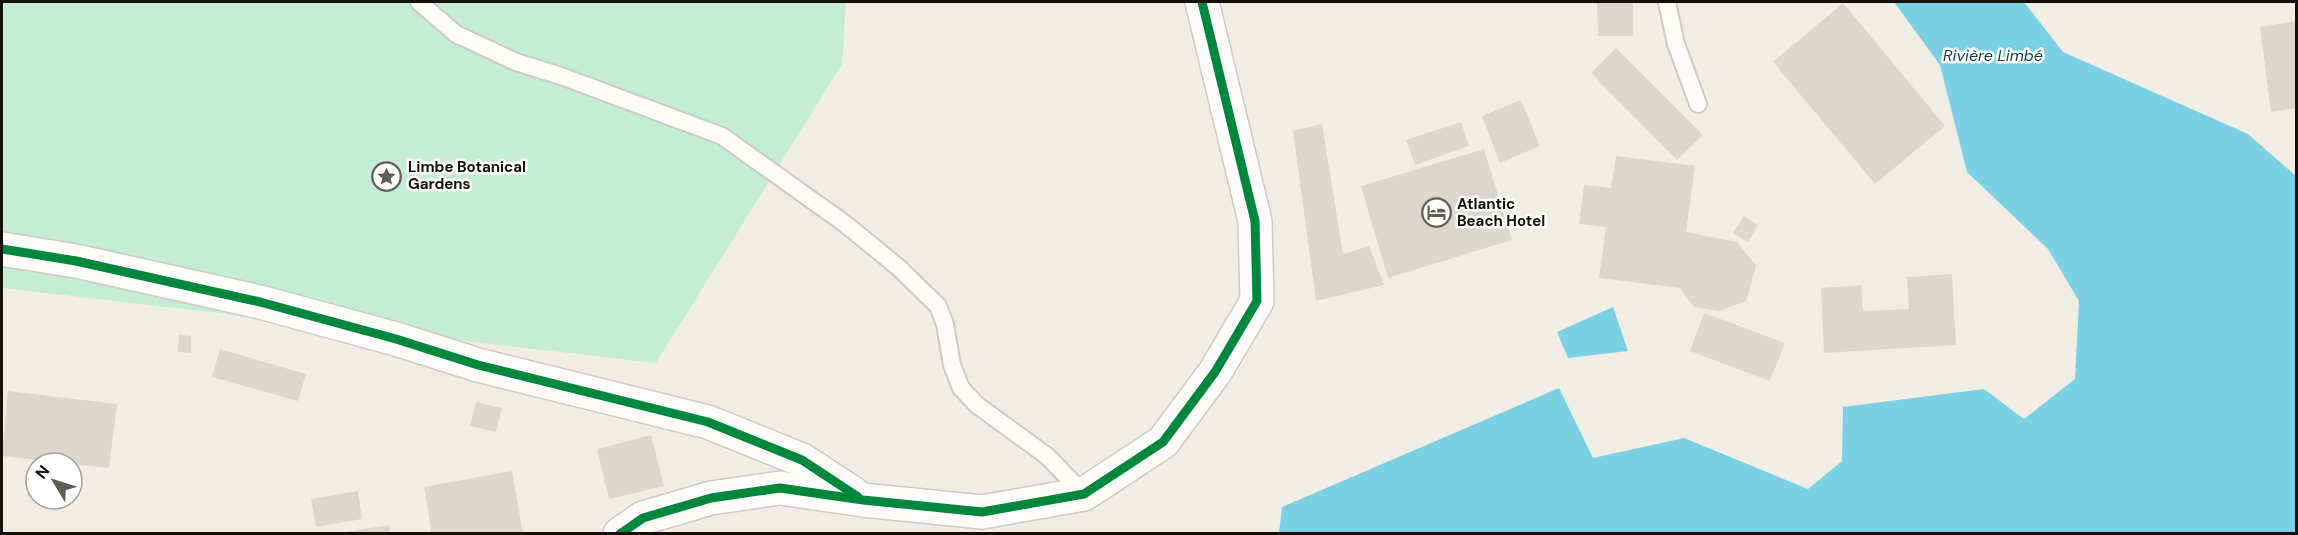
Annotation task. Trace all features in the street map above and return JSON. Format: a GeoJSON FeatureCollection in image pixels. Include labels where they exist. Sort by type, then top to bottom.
{"type":"FeatureCollection","features":[{"type":"Feature","properties":{"kind":"street"},"geometry":{"type":"LineString","coordinates":[[620,534],[643,518],[711,498],[780,488],[982,513],[1084,494],[1163,442],[1215,372],[1257,301],[1255,221],[1203,2]]}},
{"type":"Feature","properties":{"kind":"street"},"geometry":{"type":"LineString","coordinates":[[2,249],[76,261],[260,302],[478,364],[708,422],[802,460],[863,500]]}},
{"type":"Feature","properties":{"kind":"lane"},"geometry":{"type":"LineString","coordinates":[[419,2],[456,34],[516,62],[722,136],[844,223],[898,267],[938,306],[945,324],[952,364],[961,388],[977,405],[1047,456],[1084,494]]}},
{"type":"Feature","properties":{"kind":"lane"},"geometry":{"type":"LineString","coordinates":[[1667,2],[1676,44],[1698,104]]}},
{"type":"Feature","properties":{"kind":"green space","name":"Limbe Botanical Gardens"},"geometry":{"type":"Polygon","coordinates":[[[2,2],[846,2],[842,64],[656,363],[2,288],[2,2]]]}},
{"type":"Feature","properties":{"kind":"water","name":"Rivière Limbé"},"geometry":{"type":"Polygon","coordinates":[[[1894,2],[2024,2],[2063,52],[2248,134],[2296,176],[2296,533],[1279,533],[1282,507],[1559,388],[1593,458],[1684,438],[1808,489],[1842,461],[1843,407],[1984,389],[2024,419],[2075,379],[2079,301],[2048,249],[1967,172],[1940,65],[1894,2]]]}},
{"type":"Feature","properties":{"kind":"water"},"geometry":{"type":"Polygon","coordinates":[[[1613,307],[1628,351],[1568,358],[1557,332],[1613,307]]]}},
{"type":"Feature","properties":{"kind":"building"},"geometry":{"type":"Polygon","coordinates":[[[1597,2],[1633,2],[1633,36],[1598,36],[1597,2]]]}},
{"type":"Feature","properties":{"kind":"building"},"geometry":{"type":"Polygon","coordinates":[[[1843,3],[1945,126],[1875,184],[1773,62],[1843,3]]]}},
{"type":"Feature","properties":{"kind":"building"},"geometry":{"type":"Polygon","coordinates":[[[2296,21],[2296,108],[2271,112],[2260,27],[2296,21]]]}},
{"type":"Feature","properties":{"kind":"building"},"geometry":{"type":"Polygon","coordinates":[[[1616,48],[1703,135],[1677,160],[1591,73],[1616,48]]]}},
{"type":"Feature","properties":{"kind":"building"},"geometry":{"type":"Polygon","coordinates":[[[1521,100],[1540,146],[1500,163],[1482,116],[1521,100]]]}},
{"type":"Feature","properties":{"kind":"building"},"geometry":{"type":"Polygon","coordinates":[[[1461,122],[1469,146],[1415,165],[1406,140],[1461,122]]]}},
{"type":"Feature","properties":{"kind":"building"},"geometry":{"type":"Polygon","coordinates":[[[1322,124],[1343,254],[1369,246],[1384,285],[1316,301],[1293,131],[1322,124]]]}},
{"type":"Feature","properties":{"kind":"building","name":"Atlantic Beach Hotel"},"geometry":{"type":"Polygon","coordinates":[[[1484,149],[1512,240],[1388,278],[1361,186],[1484,149]]]}},
{"type":"Feature","properties":{"kind":"building"},"geometry":{"type":"Polygon","coordinates":[[[1616,156],[1695,166],[1686,232],[1737,242],[1756,266],[1746,301],[1719,311],[1694,307],[1680,288],[1599,278],[1606,227],[1579,224],[1584,185],[1611,188],[1616,156]]]}},
{"type":"Feature","properties":{"kind":"building"},"geometry":{"type":"Polygon","coordinates":[[[1744,216],[1758,225],[1748,242],[1733,233],[1744,216]]]}},
{"type":"Feature","properties":{"kind":"building"},"geometry":{"type":"Polygon","coordinates":[[[1952,274],[1956,345],[1824,353],[1821,288],[1861,285],[1863,311],[1909,309],[1907,277],[1952,274]]]}},
{"type":"Feature","properties":{"kind":"building"},"geometry":{"type":"Polygon","coordinates":[[[1704,313],[1785,343],[1770,381],[1690,351],[1704,313]]]}},
{"type":"Feature","properties":{"kind":"building"},"geometry":{"type":"Polygon","coordinates":[[[179,335],[191,336],[191,353],[178,352],[179,335]]]}},
{"type":"Feature","properties":{"kind":"building"},"geometry":{"type":"Polygon","coordinates":[[[220,349],[306,374],[298,401],[212,377],[220,349]]]}},
{"type":"Feature","properties":{"kind":"building"},"geometry":{"type":"Polygon","coordinates":[[[8,391],[117,404],[109,468],[84,465],[84,451],[24,451],[24,458],[2,456],[8,391]]]}},
{"type":"Feature","properties":{"kind":"building"},"geometry":{"type":"Polygon","coordinates":[[[476,402],[502,408],[496,432],[470,426],[476,402]]]}},
{"type":"Feature","properties":{"kind":"building"},"geometry":{"type":"Polygon","coordinates":[[[651,435],[664,486],[609,499],[597,449],[651,435]]]}},
{"type":"Feature","properties":{"kind":"building"},"geometry":{"type":"Polygon","coordinates":[[[512,471],[523,534],[432,534],[424,487],[512,471]]]}},
{"type":"Feature","properties":{"kind":"building"},"geometry":{"type":"Polygon","coordinates":[[[358,491],[362,519],[316,527],[311,499],[358,491]]]}},
{"type":"Feature","properties":{"kind":"building"},"geometry":{"type":"Polygon","coordinates":[[[389,525],[390,534],[345,534],[345,532],[389,525]]]}},
{"type":"Feature","properties":{"kind":"cycle path"},"geometry":{"type":"LineString","coordinates":[[620,534],[643,518],[711,498],[780,488],[863,500],[982,512],[1084,494],[1163,442],[1215,372],[1257,301],[1255,221],[1202,2]]}},
{"type":"Feature","properties":{"kind":"cycle path"},"geometry":{"type":"LineString","coordinates":[[2,249],[76,261],[260,302],[396,339],[478,365],[708,422],[802,460],[858,497]]}},
{"type":"Feature","properties":{"kind":"place","name":"Limbe Botanical Gardens"},"geometry":{"type":"Point","coordinates":[387,176]}},
{"type":"Feature","properties":{"kind":"place","name":"Atlantic Beach Hotel"},"geometry":{"type":"Point","coordinates":[1436,213]}}]}
